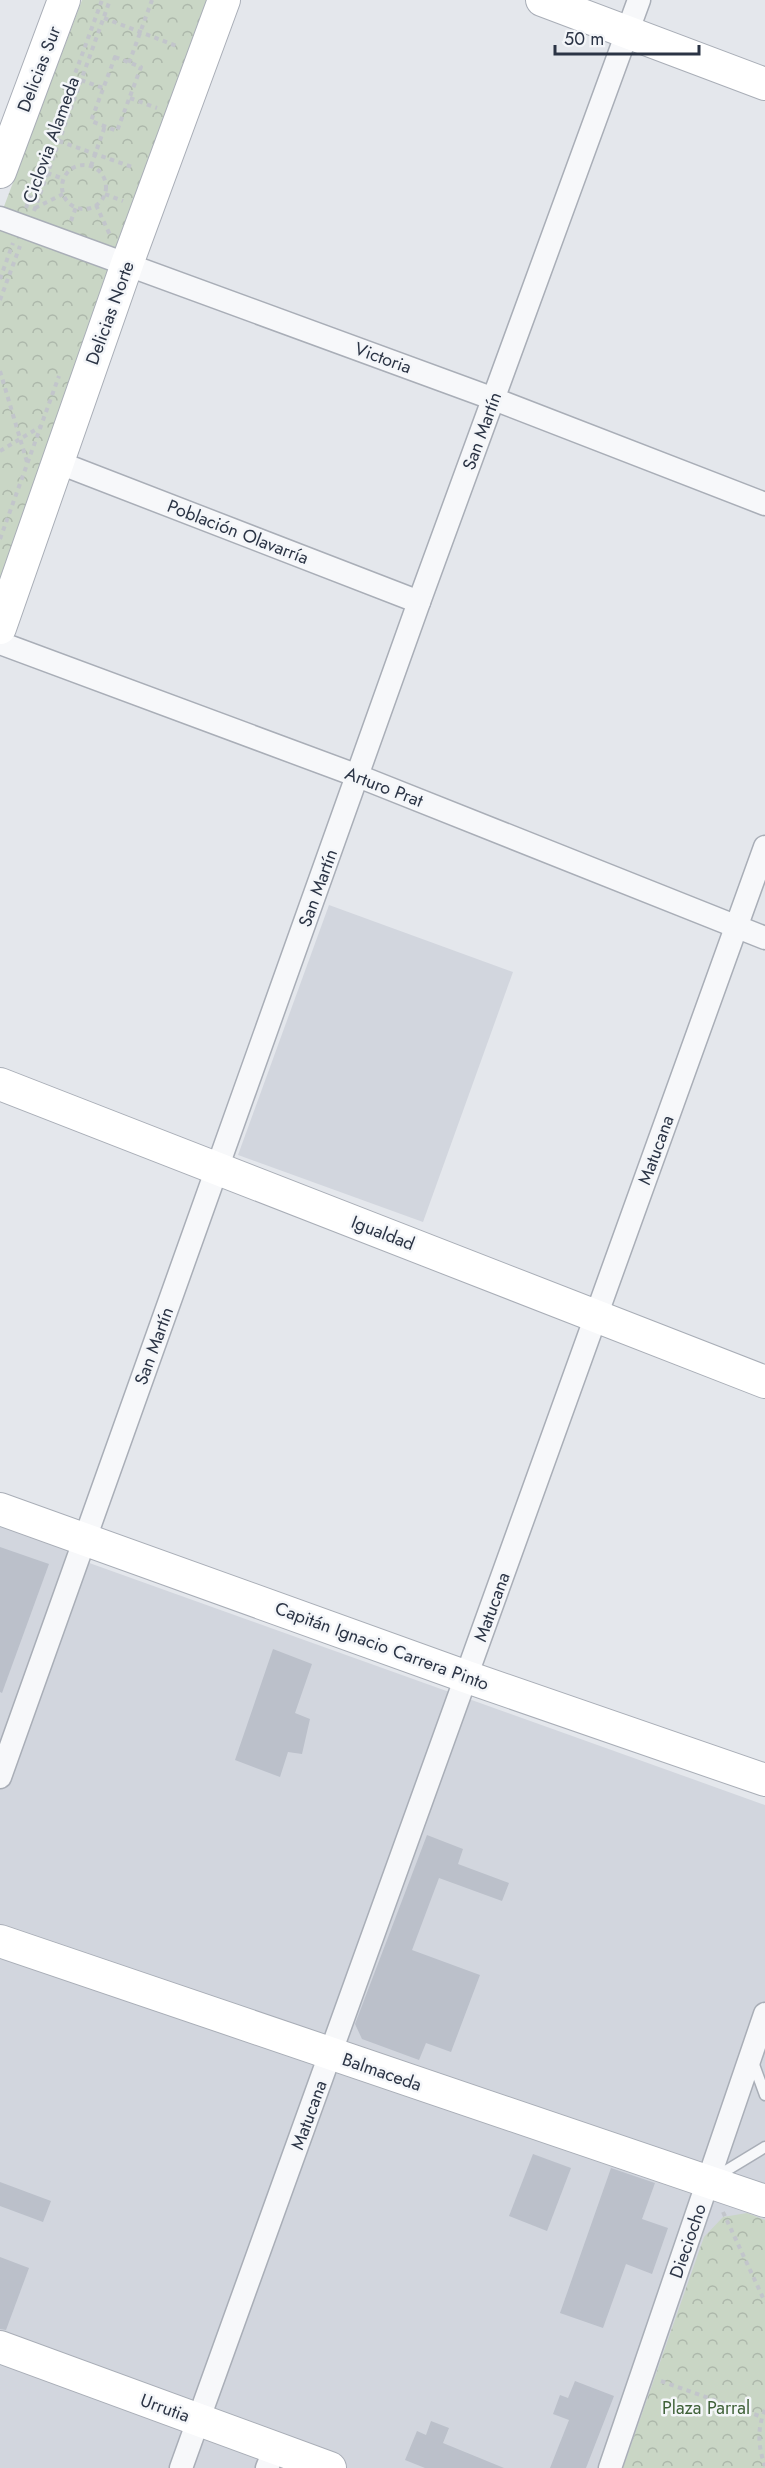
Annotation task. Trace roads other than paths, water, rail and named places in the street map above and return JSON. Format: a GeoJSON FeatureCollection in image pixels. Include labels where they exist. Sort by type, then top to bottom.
{"type":"FeatureCollection","features":[{"type":"Feature","properties":{"kind":"street","name":"Delicias Sur"},"geometry":{"type":"LineString","coordinates":[[0,172],[64,0]]}},
{"type":"Feature","properties":{"kind":"street","name":"Delicias Norte"},"geometry":{"type":"LineString","coordinates":[[0,628],[42,462],[115,259],[224,0]]}},
{"type":"Feature","properties":{"kind":"street"},"geometry":{"type":"LineString","coordinates":[[542,0],[765,84]]}},
{"type":"Feature","properties":{"kind":"street","name":"San Martín"},"geometry":{"type":"LineString","coordinates":[[0,1777],[419,602],[639,0]]}},
{"type":"Feature","properties":{"kind":"street","name":"Victoria"},"geometry":{"type":"LineString","coordinates":[[21,220],[115,259],[494,399],[765,504]]}},
{"type":"Feature","properties":{"kind":"street","name":"Población Olavarría"},"geometry":{"type":"LineString","coordinates":[[42,462],[419,602]]}},
{"type":"Feature","properties":{"kind":"street","name":"Arturo Prat"},"geometry":{"type":"LineString","coordinates":[[0,643],[358,776],[765,938]]}},
{"type":"Feature","properties":{"kind":"street","name":"Matucana"},"geometry":{"type":"LineString","coordinates":[[181,2468],[765,847]]}},
{"type":"Feature","properties":{"kind":"street","name":"Igualdad"},"geometry":{"type":"LineString","coordinates":[[0,1084],[765,1382]]}},
{"type":"Feature","properties":{"kind":"street","name":"Capitán Ignacio Carrera Pinto"},"geometry":{"type":"LineString","coordinates":[[0,1509],[467,1677],[765,1780]]}},
{"type":"Feature","properties":{"kind":"street","name":"Balmaceda"},"geometry":{"type":"LineString","coordinates":[[0,1941],[765,2201]]}},
{"type":"Feature","properties":{"kind":"street","name":"Dieciocho"},"geometry":{"type":"LineString","coordinates":[[610,2468],[765,2014]]}},
{"type":"Feature","properties":{"kind":"street","name":"Urrutia"},"geometry":{"type":"LineString","coordinates":[[0,2347],[198,2421],[271,2458],[330,2468]]}},
{"type":"Feature","properties":{"kind":"lane"},"geometry":{"type":"LineString","coordinates":[[751,2056],[765,2095]]}},
{"type":"Feature","properties":{"kind":"lane"},"geometry":{"type":"LineString","coordinates":[[709,2182],[765,2147]]}},
{"type":"Feature","properties":{"kind":"park label","name":"Plaza Parral"},"geometry":{"type":"Point","coordinates":[706,2408]}}]}
